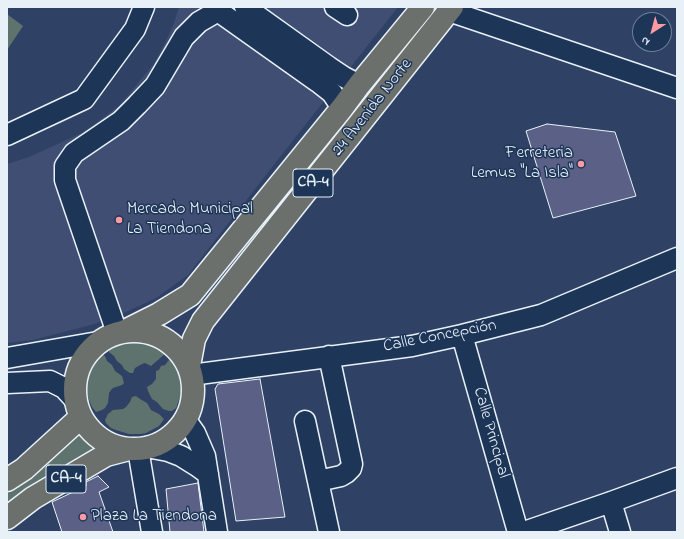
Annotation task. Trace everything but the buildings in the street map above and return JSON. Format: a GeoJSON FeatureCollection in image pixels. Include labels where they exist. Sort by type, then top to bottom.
{"type":"FeatureCollection","features":[{"type":"Feature","properties":{"kind":"main road","name":"24 Avenida Norte"},"geometry":{"type":"LineString","coordinates":[[113,336],[159,314],[190,295],[423,7]]}},
{"type":"Feature","properties":{"kind":"main road","name":"24 Avenida Norte"},"geometry":{"type":"LineString","coordinates":[[190,371],[194,339],[203,321],[451,9]]}},
{"type":"Feature","properties":{"kind":"main road"},"geometry":{"type":"LineString","coordinates":[[113,336],[143,332],[160,337],[174,347],[190,371]]}},
{"type":"Feature","properties":{"kind":"main road","name":"CA-4"},"geometry":{"type":"LineString","coordinates":[[7,480],[24,469],[78,408],[75,382],[80,364],[90,349],[113,336]]}},
{"type":"Feature","properties":{"kind":"main road","name":"CA-4"},"geometry":{"type":"LineString","coordinates":[[7,518],[33,498],[106,455],[155,445],[169,437],[181,426],[189,411],[192,395],[190,371]]}},
{"type":"Feature","properties":{"kind":"main road"},"geometry":{"type":"LineString","coordinates":[[78,408],[91,431],[101,439],[119,447],[138,448]]}},
{"type":"Feature","properties":{"kind":"street"},"geometry":{"type":"LineString","coordinates":[[7,135],[84,99],[135,29],[144,7]]}},
{"type":"Feature","properties":{"kind":"street"},"geometry":{"type":"LineString","coordinates":[[245,7],[329,67],[359,85]]}},
{"type":"Feature","properties":{"kind":"street"},"geometry":{"type":"LineString","coordinates":[[7,358],[113,336],[65,180],[65,166],[74,153],[121,121],[137,106],[155,86],[184,37],[199,22],[219,9],[318,82],[332,94],[342,108]]}},
{"type":"Feature","properties":{"kind":"street"},"geometry":{"type":"LineString","coordinates":[[451,9],[677,88]]}},
{"type":"Feature","properties":{"kind":"street","name":"Calle Concepción"},"geometry":{"type":"LineString","coordinates":[[190,371],[412,346],[462,335],[541,315],[677,258]]}},
{"type":"Feature","properties":{"kind":"street","name":"Calle Principal"},"geometry":{"type":"LineString","coordinates":[[462,335],[518,532]]}},
{"type":"Feature","properties":{"kind":"street"},"geometry":{"type":"LineString","coordinates":[[318,481],[341,476],[351,468],[352,464],[329,356]]}},
{"type":"Feature","properties":{"kind":"street"},"geometry":{"type":"LineString","coordinates":[[7,383],[50,381],[64,388],[78,408]]}},
{"type":"Feature","properties":{"kind":"street"},"geometry":{"type":"LineString","coordinates":[[185,419],[195,433],[205,456],[217,532]]}},
{"type":"Feature","properties":{"kind":"street"},"geometry":{"type":"LineString","coordinates":[[305,421],[329,532]]}},
{"type":"Feature","properties":{"kind":"street"},"geometry":{"type":"LineString","coordinates":[[152,532],[138,448],[168,451],[181,456],[208,474]]}},
{"type":"Feature","properties":{"kind":"street"},"geometry":{"type":"LineString","coordinates":[[524,532],[677,478]]}},
{"type":"Feature","properties":{"kind":"street"},"geometry":{"type":"LineString","coordinates":[[611,502],[620,532]]}},
{"type":"Feature","properties":{"kind":"shaded area","name":"Mercado Municipal La Tiendona"},"geometry":{"type":"Polygon","coordinates":[[[179,7],[398,7],[188,275],[156,298],[124,313],[91,325],[33,340],[7,343],[7,164],[29,157],[84,132],[120,105],[153,65],[167,39],[179,7]]]}},
{"type":"Feature","properties":{"kind":"green space"},"geometry":{"type":"Polygon","coordinates":[[[7,14],[23,26],[7,50],[7,14]]]}},
{"type":"Feature","properties":{"kind":"green space"},"geometry":{"type":"Polygon","coordinates":[[[126,340],[139,340],[153,344],[166,353],[151,366],[145,363],[142,364],[135,368],[133,373],[130,373],[124,369],[109,352],[109,348],[126,340]]]}},
{"type":"Feature","properties":{"kind":"green space"},"geometry":{"type":"Polygon","coordinates":[[[101,354],[105,356],[115,371],[122,376],[124,383],[111,390],[109,393],[108,403],[105,408],[96,412],[92,407],[87,393],[87,380],[92,366],[101,354]]]}},
{"type":"Feature","properties":{"kind":"green space"},"geometry":{"type":"Polygon","coordinates":[[[171,359],[178,371],[181,390],[176,408],[169,411],[163,409],[152,399],[147,387],[156,379],[156,371],[171,359]]]}},
{"type":"Feature","properties":{"kind":"green space"},"geometry":{"type":"Polygon","coordinates":[[[136,396],[147,403],[151,410],[159,414],[164,419],[159,426],[146,433],[140,434],[129,434],[111,428],[105,420],[108,414],[113,410],[123,409],[130,402],[132,397],[136,396]]]}},
{"type":"Feature","properties":{"kind":"green space"},"geometry":{"type":"Polygon","coordinates":[[[77,433],[91,446],[92,452],[7,509],[7,490],[77,433]]]}},
{"type":"Feature","properties":{"kind":"place","name":"Ferreteria Lemus \"La Isla\""},"geometry":{"type":"Point","coordinates":[581,164]}},
{"type":"Feature","properties":{"kind":"place","name":"Mercado Municipal La Tiendona"},"geometry":{"type":"Point","coordinates":[119,220]}},
{"type":"Feature","properties":{"kind":"place","name":"Plaza La Tiendona"},"geometry":{"type":"Point","coordinates":[83,517]}}]}
